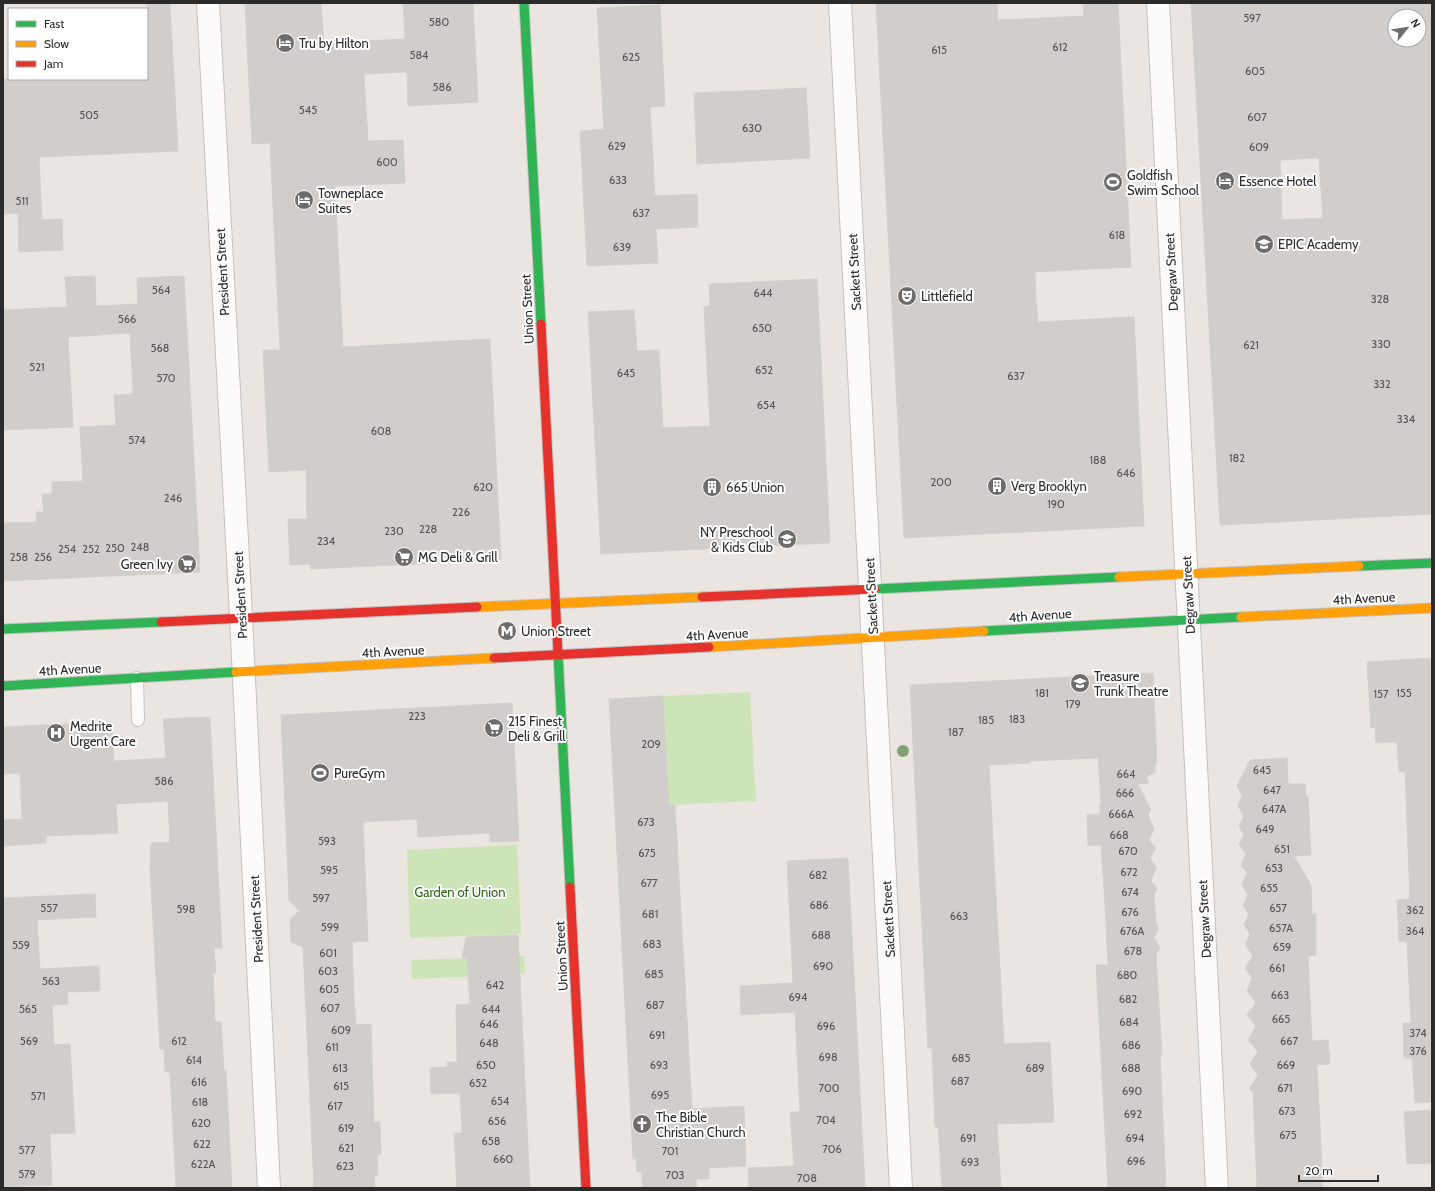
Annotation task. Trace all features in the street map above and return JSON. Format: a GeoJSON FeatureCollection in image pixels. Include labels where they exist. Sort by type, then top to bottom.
{"type":"FeatureCollection","features":[{"type":"Feature","properties":{"kind":"main road","name":"Union Street"},"geometry":{"type":"LineString","coordinates":[[524,3],[586,1188]]}},
{"type":"Feature","properties":{"kind":"main road"},"geometry":{"type":"LineString","coordinates":[[3,628],[44,628],[241,617],[1432,563]]}},
{"type":"Feature","properties":{"kind":"main road","name":"4th Avenue"},"geometry":{"type":"LineString","coordinates":[[3,686],[1189,619],[1432,608]]}},
{"type":"Feature","properties":{"kind":"street","name":"President Street"},"geometry":{"type":"LineString","coordinates":[[208,3],[244,672],[269,1188]]}},
{"type":"Feature","properties":{"kind":"street","name":"Sackett Street"},"geometry":{"type":"LineString","coordinates":[[840,3],[901,1188]]}},
{"type":"Feature","properties":{"kind":"street","name":"Degraw Street"},"geometry":{"type":"LineString","coordinates":[[1158,3],[1217,1188]]}},
{"type":"Feature","properties":{"kind":"lane"},"geometry":{"type":"LineString","coordinates":[[137,678],[138,720]]}},
{"type":"Feature","properties":{"kind":"green space"},"geometry":{"type":"Polygon","coordinates":[[[750,692],[756,801],[669,805],[663,696],[750,692]]]}},
{"type":"Feature","properties":{"kind":"green space","name":"Garden of Union"},"geometry":{"type":"Polygon","coordinates":[[[517,845],[521,934],[410,938],[407,850],[517,845]]]}},
{"type":"Feature","properties":{"kind":"green space"},"geometry":{"type":"Polygon","coordinates":[[[524,956],[525,974],[412,979],[411,960],[524,956]]]}},
{"type":"Feature","properties":{"kind":"building"},"geometry":{"type":"Polygon","coordinates":[[[147,3],[170,3],[178,151],[39,157],[42,220],[62,219],[63,250],[19,252],[18,213],[3,214],[3,79],[148,80],[147,3]]]}},
{"type":"Feature","properties":{"kind":"building"},"geometry":{"type":"Polygon","coordinates":[[[245,3],[321,3],[324,43],[405,39],[403,3],[473,3],[478,102],[408,106],[407,72],[364,74],[368,141],[403,140],[405,183],[335,186],[343,347],[490,339],[501,560],[311,569],[310,564],[290,565],[288,519],[307,519],[306,470],[269,472],[263,350],[280,350],[270,143],[252,144],[245,3]]]}},
{"type":"Feature","properties":{"kind":"building"},"geometry":{"type":"Polygon","coordinates":[[[876,3],[997,3],[998,20],[1084,16],[1083,3],[1118,3],[1131,267],[1035,272],[1036,301],[1038,322],[1134,317],[1144,526],[904,538],[876,3]]]}},
{"type":"Feature","properties":{"kind":"building"},"geometry":{"type":"Polygon","coordinates":[[[1191,3],[1431,3],[1432,514],[1220,525],[1191,3]],[[1319,158],[1280,160],[1282,220],[1323,218],[1319,158]]]}},
{"type":"Feature","properties":{"kind":"building"},"geometry":{"type":"Polygon","coordinates":[[[660,5],[665,106],[650,107],[655,196],[697,194],[698,227],[656,229],[658,263],[587,266],[580,131],[604,129],[597,8],[660,5]]]}},
{"type":"Feature","properties":{"kind":"building"},"geometry":{"type":"Polygon","coordinates":[[[806,88],[810,158],[697,164],[694,93],[806,88]]]}},
{"type":"Feature","properties":{"kind":"building"},"geometry":{"type":"Polygon","coordinates":[[[95,276],[96,306],[138,304],[137,278],[184,276],[200,572],[3,581],[3,523],[37,522],[36,512],[44,512],[42,494],[52,494],[52,482],[83,481],[80,427],[116,425],[114,395],[133,394],[130,333],[68,337],[73,427],[3,430],[3,310],[67,307],[65,277],[95,276]]]}},
{"type":"Feature","properties":{"kind":"building"},"geometry":{"type":"Polygon","coordinates":[[[817,279],[830,543],[601,554],[588,312],[634,310],[637,351],[659,350],[663,428],[710,426],[704,307],[710,306],[709,284],[817,279]]]}},
{"type":"Feature","properties":{"kind":"building"},"geometry":{"type":"Polygon","coordinates":[[[1432,658],[1432,1102],[1415,1103],[1412,1058],[1404,1058],[1403,1023],[1411,1023],[1407,941],[1399,942],[1397,900],[1410,899],[1405,772],[1399,772],[1397,742],[1376,743],[1375,727],[1371,728],[1367,662],[1432,658]]]}},
{"type":"Feature","properties":{"kind":"building"},"geometry":{"type":"Polygon","coordinates":[[[1153,673],[1157,764],[1155,764],[1155,772],[1146,777],[1149,783],[1138,784],[1151,810],[1148,815],[1154,829],[1149,840],[1156,848],[1150,858],[1156,868],[1151,881],[1157,888],[1154,895],[1156,923],[1158,928],[1154,938],[1160,948],[1156,954],[1162,1055],[1160,1055],[1166,1188],[1108,1188],[1096,965],[1108,965],[1105,904],[1101,845],[1088,846],[1087,815],[1100,814],[1101,805],[1098,758],[1030,761],[1030,763],[989,765],[1004,1044],[1050,1042],[1054,1122],[997,1124],[1001,1188],[942,1188],[938,1127],[935,1127],[932,1048],[928,1048],[910,685],[1153,673]]]}},
{"type":"Feature","properties":{"kind":"building"},"geometry":{"type":"Polygon","coordinates":[[[663,696],[669,805],[675,805],[692,1109],[744,1106],[746,1166],[709,1168],[709,1179],[696,1179],[697,1188],[642,1188],[642,1172],[637,1172],[636,1159],[633,1159],[609,699],[663,696]]]}},
{"type":"Feature","properties":{"kind":"building"},"geometry":{"type":"Polygon","coordinates":[[[512,703],[519,841],[490,842],[490,833],[418,837],[417,819],[363,822],[368,941],[352,942],[354,998],[356,1025],[371,1024],[374,1122],[380,1122],[381,1154],[377,1154],[378,1175],[374,1175],[375,1188],[314,1188],[303,947],[291,942],[290,919],[299,911],[289,900],[281,715],[512,703]]]}},
{"type":"Feature","properties":{"kind":"building"},"geometry":{"type":"Polygon","coordinates":[[[210,717],[222,948],[214,948],[216,973],[213,973],[215,1022],[221,1022],[224,1071],[226,1071],[232,1188],[176,1188],[170,1072],[165,1072],[164,1049],[160,1049],[150,869],[151,843],[170,842],[168,801],[116,804],[118,833],[46,836],[46,843],[3,846],[3,820],[22,819],[20,773],[3,774],[3,727],[112,722],[114,761],[166,758],[163,719],[210,717]]]}},
{"type":"Feature","properties":{"kind":"building"},"geometry":{"type":"Polygon","coordinates":[[[1287,758],[1288,784],[1305,784],[1306,796],[1308,796],[1311,855],[1294,856],[1311,885],[1312,914],[1316,914],[1316,955],[1308,956],[1312,1041],[1328,1040],[1330,1064],[1317,1065],[1323,1188],[1257,1188],[1253,1092],[1249,1089],[1258,1075],[1250,1064],[1258,1051],[1248,1040],[1256,1026],[1247,1015],[1256,1003],[1247,991],[1252,978],[1245,968],[1253,956],[1245,944],[1250,934],[1244,925],[1249,914],[1243,905],[1248,895],[1242,885],[1247,872],[1241,866],[1246,854],[1239,845],[1244,835],[1239,826],[1244,816],[1238,806],[1242,796],[1237,786],[1250,760],[1287,758]]]}},
{"type":"Feature","properties":{"kind":"building"},"geometry":{"type":"Polygon","coordinates":[[[848,858],[865,1188],[749,1188],[748,1168],[794,1166],[790,1112],[800,1112],[795,1012],[741,1015],[740,986],[793,983],[787,861],[848,858]]]}},
{"type":"Feature","properties":{"kind":"building"},"geometry":{"type":"Polygon","coordinates":[[[95,894],[96,917],[37,920],[40,969],[99,966],[100,991],[67,992],[68,1004],[52,1005],[54,1045],[70,1044],[75,1133],[50,1134],[52,1185],[3,1187],[3,898],[95,894]]]}},
{"type":"Feature","properties":{"kind":"building"},"geometry":{"type":"Polygon","coordinates":[[[518,935],[530,1188],[457,1188],[454,1133],[462,1133],[460,1093],[431,1094],[430,1068],[448,1067],[447,1062],[457,1062],[456,1005],[470,1004],[467,958],[462,958],[466,937],[518,935]]]}},
{"type":"Feature","properties":{"kind":"building"},"geometry":{"type":"Polygon","coordinates":[[[1432,1110],[1432,1163],[1407,1164],[1404,1112],[1432,1110]]]}},
{"type":"Feature","properties":{"kind":"traffic: fast"},"geometry":{"type":"LineString","coordinates":[[524,3],[541,324]]}},
{"type":"Feature","properties":{"kind":"traffic: fast"},"geometry":{"type":"LineString","coordinates":[[1359,566],[1432,563]]}},
{"type":"Feature","properties":{"kind":"traffic: fast"},"geometry":{"type":"LineString","coordinates":[[875,589],[1119,577]]}},
{"type":"Feature","properties":{"kind":"traffic: fast"},"geometry":{"type":"LineString","coordinates":[[984,631],[1241,617]]}},
{"type":"Feature","properties":{"kind":"traffic: fast"},"geometry":{"type":"LineString","coordinates":[[3,629],[161,622]]}},
{"type":"Feature","properties":{"kind":"traffic: fast"},"geometry":{"type":"LineString","coordinates":[[558,653],[570,887]]}},
{"type":"Feature","properties":{"kind":"traffic: fast"},"geometry":{"type":"LineString","coordinates":[[3,686],[236,672]]}},
{"type":"Feature","properties":{"kind":"traffic: slow"},"geometry":{"type":"LineString","coordinates":[[1119,577],[1359,566]]}},
{"type":"Feature","properties":{"kind":"traffic: slow"},"geometry":{"type":"LineString","coordinates":[[477,607],[702,597]]}},
{"type":"Feature","properties":{"kind":"traffic: slow"},"geometry":{"type":"LineString","coordinates":[[1241,617],[1432,608]]}},
{"type":"Feature","properties":{"kind":"traffic: slow"},"geometry":{"type":"LineString","coordinates":[[709,647],[984,631]]}},
{"type":"Feature","properties":{"kind":"traffic: slow"},"geometry":{"type":"LineString","coordinates":[[236,672],[494,658]]}},
{"type":"Feature","properties":{"kind":"traffic: jam"},"geometry":{"type":"LineString","coordinates":[[541,324],[558,653]]}},
{"type":"Feature","properties":{"kind":"traffic: jam"},"geometry":{"type":"LineString","coordinates":[[702,597],[875,589]]}},
{"type":"Feature","properties":{"kind":"traffic: jam"},"geometry":{"type":"LineString","coordinates":[[161,622],[477,607]]}},
{"type":"Feature","properties":{"kind":"traffic: jam"},"geometry":{"type":"LineString","coordinates":[[494,658],[709,647]]}},
{"type":"Feature","properties":{"kind":"traffic: jam"},"geometry":{"type":"LineString","coordinates":[[570,887],[586,1188]]}},
{"type":"Feature","properties":{"kind":"place","name":"Tru by Hilton"},"geometry":{"type":"Point","coordinates":[285,43]}},
{"type":"Feature","properties":{"kind":"place","name":"Essence Hotel"},"geometry":{"type":"Point","coordinates":[1225,181]}},
{"type":"Feature","properties":{"kind":"place","name":"Goldfish Swim School"},"geometry":{"type":"Point","coordinates":[1113,182]}},
{"type":"Feature","properties":{"kind":"place","name":"Towneplace Suites"},"geometry":{"type":"Point","coordinates":[304,200]}},
{"type":"Feature","properties":{"kind":"place","name":"EPIC Academy"},"geometry":{"type":"Point","coordinates":[1264,244]}},
{"type":"Feature","properties":{"kind":"place","name":"Littlefield"},"geometry":{"type":"Point","coordinates":[907,296]}},
{"type":"Feature","properties":{"kind":"place","name":"Verg Brooklyn"},"geometry":{"type":"Point","coordinates":[997,486]}},
{"type":"Feature","properties":{"kind":"place","name":"665 Union"},"geometry":{"type":"Point","coordinates":[712,487]}},
{"type":"Feature","properties":{"kind":"place","name":"NY Preschool & Kids Club"},"geometry":{"type":"Point","coordinates":[787,539]}},
{"type":"Feature","properties":{"kind":"place","name":"MG Deli & Grill"},"geometry":{"type":"Point","coordinates":[404,557]}},
{"type":"Feature","properties":{"kind":"place","name":"Green Ivy"},"geometry":{"type":"Point","coordinates":[187,564]}},
{"type":"Feature","properties":{"kind":"place","name":"Union Street"},"geometry":{"type":"Point","coordinates":[507,631]}},
{"type":"Feature","properties":{"kind":"place","name":"Treasure Trunk Theatre"},"geometry":{"type":"Point","coordinates":[1080,683]}},
{"type":"Feature","properties":{"kind":"place","name":"215 Finest Deli & Grill"},"geometry":{"type":"Point","coordinates":[494,728]}},
{"type":"Feature","properties":{"kind":"place","name":"Medrite Urgent Care"},"geometry":{"type":"Point","coordinates":[56,733]}},
{"type":"Feature","properties":{"kind":"place","name":"PureGym"},"geometry":{"type":"Point","coordinates":[320,773]}},
{"type":"Feature","properties":{"kind":"place","name":"The Bible Christian Church"},"geometry":{"type":"Point","coordinates":[642,1124]}}]}
